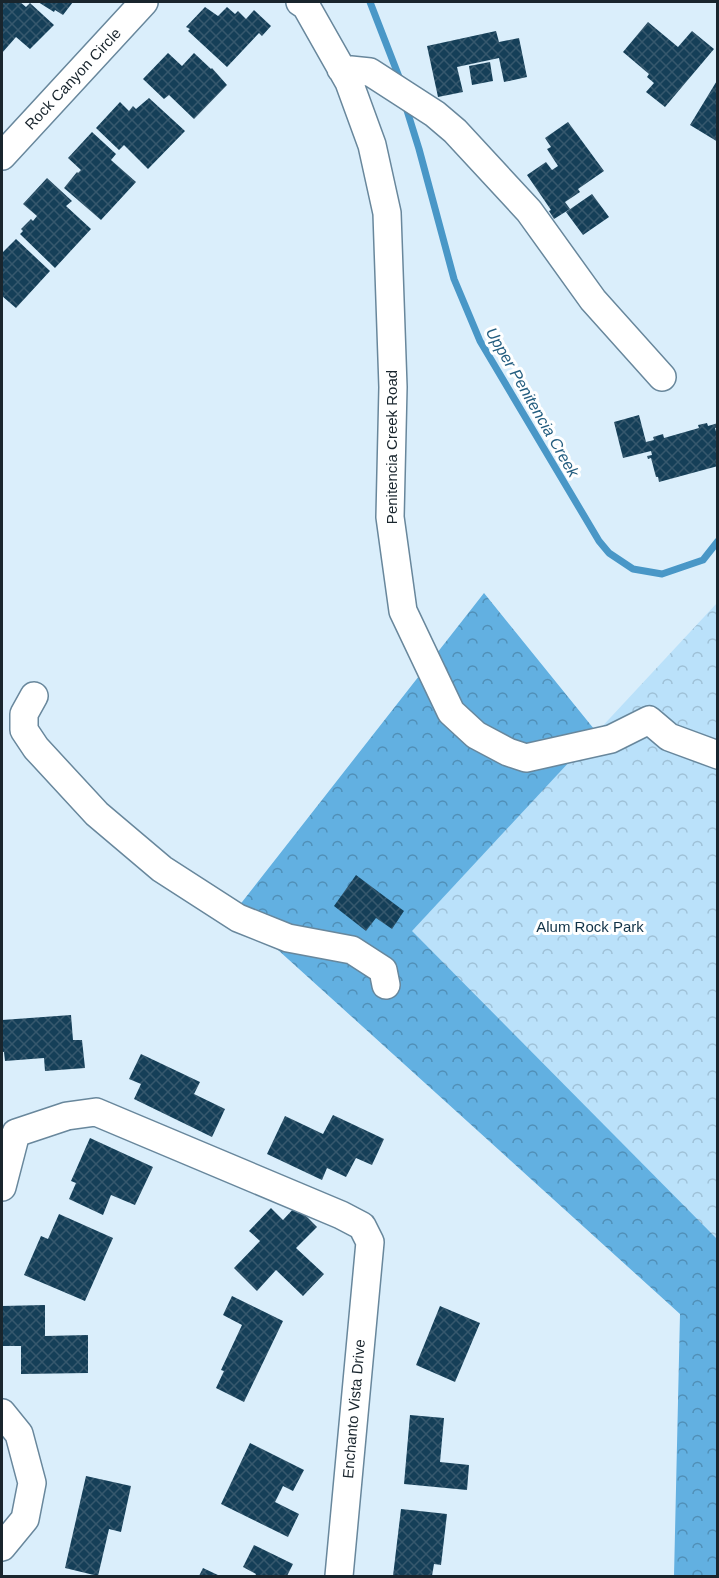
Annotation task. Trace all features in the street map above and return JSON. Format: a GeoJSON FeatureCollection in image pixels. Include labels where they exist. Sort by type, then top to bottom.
{"type":"FeatureCollection","features":[{"type":"Feature","properties":{"kind":"street","name":"Rock Canyon Circle"},"geometry":{"type":"LineString","coordinates":[[2,156],[144,2]]}},
{"type":"Feature","properties":{"kind":"street","name":"Penitencia Creek Road"},"geometry":{"type":"LineString","coordinates":[[311,3],[349,82],[372,145],[387,213],[393,387],[390,518],[403,611],[451,711],[476,735],[508,752],[526,758],[610,739],[649,720],[669,737],[717,755]]}},
{"type":"Feature","properties":{"kind":"street"},"geometry":{"type":"LineString","coordinates":[[341,69],[370,72],[435,114],[455,131],[529,211],[593,300],[663,377]]}},
{"type":"Feature","properties":{"kind":"street"},"geometry":{"type":"LineString","coordinates":[[34,696],[24,714],[24,730],[36,748],[97,814],[162,869],[238,918],[288,938],[352,950],[383,970],[386,985]]}},
{"type":"Feature","properties":{"kind":"street","name":"Enchanto Vista Drive"},"geometry":{"type":"LineString","coordinates":[[2,1187],[16,1133],[68,1116],[96,1112],[341,1215],[362,1226],[370,1242],[339,1576]]}},
{"type":"Feature","properties":{"kind":"street"},"geometry":{"type":"LineString","coordinates":[[2,1413],[19,1434],[32,1484],[25,1519],[2,1547]]}},
{"type":"Feature","properties":{"kind":"green space"},"geometry":{"type":"Polygon","coordinates":[[[484,593],[717,881],[717,1576],[674,1576],[680,1314],[235,911],[484,593]]]}},
{"type":"Feature","properties":{"kind":"green space","name":"Alum Rock Park"},"geometry":{"type":"Polygon","coordinates":[[[717,603],[717,1239],[412,931],[717,603]]]}},
{"type":"Feature","properties":{"kind":"building"},"geometry":{"type":"Polygon","coordinates":[[[2,2],[20,2],[26,7],[30,3],[54,25],[30,49],[16,37],[2,53],[2,2]]]}},
{"type":"Feature","properties":{"kind":"building"},"geometry":{"type":"Polygon","coordinates":[[[38,2],[73,2],[63,15],[38,2]]]}},
{"type":"Feature","properties":{"kind":"building"},"geometry":{"type":"Polygon","coordinates":[[[205,7],[218,16],[227,7],[235,14],[238,11],[246,19],[254,10],[271,26],[262,36],[259,33],[227,67],[186,27],[205,7]]]}},
{"type":"Feature","properties":{"kind":"building"},"geometry":{"type":"Polygon","coordinates":[[[648,22],[678,47],[692,31],[714,49],[665,107],[646,92],[654,83],[647,77],[649,74],[623,52],[648,22]]]}},
{"type":"Feature","properties":{"kind":"building"},"geometry":{"type":"Polygon","coordinates":[[[496,31],[499,42],[519,38],[527,77],[504,82],[499,58],[457,67],[463,92],[438,97],[427,46],[496,31]]]}},
{"type":"Feature","properties":{"kind":"building"},"geometry":{"type":"Polygon","coordinates":[[[168,53],[182,66],[194,53],[227,85],[194,119],[169,95],[164,99],[143,79],[168,53]]]}},
{"type":"Feature","properties":{"kind":"building"},"geometry":{"type":"Polygon","coordinates":[[[490,62],[493,81],[472,85],[469,66],[490,62]]]}},
{"type":"Feature","properties":{"kind":"building"},"geometry":{"type":"Polygon","coordinates":[[[718,79],[718,142],[690,125],[718,79]]]}},
{"type":"Feature","properties":{"kind":"building"},"geometry":{"type":"Polygon","coordinates":[[[149,98],[185,131],[148,169],[124,145],[119,150],[96,128],[120,102],[129,111],[133,106],[136,109],[149,98]]]}},
{"type":"Feature","properties":{"kind":"building"},"geometry":{"type":"Polygon","coordinates":[[[568,122],[604,171],[578,189],[580,192],[565,202],[570,209],[554,219],[549,211],[551,210],[527,175],[546,162],[552,170],[558,166],[547,149],[551,147],[545,138],[568,122]]]}},
{"type":"Feature","properties":{"kind":"building"},"geometry":{"type":"Polygon","coordinates":[[[92,132],[116,154],[111,160],[136,182],[101,220],[64,188],[81,170],[68,158],[92,132]]]}},
{"type":"Feature","properties":{"kind":"building"},"geometry":{"type":"Polygon","coordinates":[[[47,178],[72,201],[66,206],[91,229],[55,268],[20,234],[23,231],[21,229],[37,216],[23,204],[47,178]]]}},
{"type":"Feature","properties":{"kind":"building"},"geometry":{"type":"Polygon","coordinates":[[[592,194],[609,217],[583,235],[566,212],[592,194]]]}},
{"type":"Feature","properties":{"kind":"building"},"geometry":{"type":"Polygon","coordinates":[[[16,239],[50,271],[16,308],[2,296],[2,251],[16,239]]]}},
{"type":"Feature","properties":{"kind":"building"},"geometry":{"type":"Polygon","coordinates":[[[639,415],[646,442],[663,434],[664,438],[699,428],[698,425],[707,423],[708,426],[718,423],[718,428],[715,428],[718,439],[718,466],[659,482],[651,458],[648,459],[647,456],[652,455],[651,451],[623,458],[614,422],[639,415]]]}},
{"type":"Feature","properties":{"kind":"building"},"geometry":{"type":"Polygon","coordinates":[[[356,875],[404,911],[392,929],[376,918],[366,931],[334,906],[356,875]]]}},
{"type":"Feature","properties":{"kind":"building"},"geometry":{"type":"Polygon","coordinates":[[[71,1015],[73,1040],[82,1040],[85,1068],[45,1071],[44,1058],[5,1061],[4,1052],[2,1052],[2,1020],[71,1015]]]}},
{"type":"Feature","properties":{"kind":"building"},"geometry":{"type":"Polygon","coordinates":[[[141,1054],[200,1082],[194,1094],[225,1109],[212,1137],[134,1099],[141,1084],[129,1079],[141,1054]]]}},
{"type":"Feature","properties":{"kind":"building"},"geometry":{"type":"Polygon","coordinates":[[[333,1115],[384,1139],[372,1165],[356,1158],[346,1177],[327,1168],[322,1180],[267,1154],[285,1116],[323,1134],[333,1115]]]}},
{"type":"Feature","properties":{"kind":"building"},"geometry":{"type":"Polygon","coordinates":[[[90,1138],[153,1167],[135,1205],[111,1195],[103,1215],[69,1199],[76,1183],[71,1181],[90,1138]]]}},
{"type":"Feature","properties":{"kind":"building"},"geometry":{"type":"Polygon","coordinates":[[[296,1206],[317,1227],[296,1248],[324,1274],[303,1296],[276,1270],[257,1291],[234,1268],[260,1241],[249,1231],[271,1208],[283,1220],[296,1206]]]}},
{"type":"Feature","properties":{"kind":"building"},"geometry":{"type":"Polygon","coordinates":[[[59,1214],[113,1238],[85,1301],[24,1275],[41,1236],[48,1239],[59,1214]]]}},
{"type":"Feature","properties":{"kind":"building"},"geometry":{"type":"Polygon","coordinates":[[[232,1296],[283,1321],[244,1402],[216,1388],[224,1371],[221,1370],[242,1325],[223,1315],[232,1296]]]}},
{"type":"Feature","properties":{"kind":"building"},"geometry":{"type":"Polygon","coordinates":[[[45,1305],[45,1336],[88,1335],[88,1373],[21,1374],[21,1346],[2,1346],[2,1306],[45,1305]]]}},
{"type":"Feature","properties":{"kind":"building"},"geometry":{"type":"Polygon","coordinates":[[[440,1306],[480,1323],[455,1382],[416,1365],[440,1306]]]}},
{"type":"Feature","properties":{"kind":"building"},"geometry":{"type":"Polygon","coordinates":[[[410,1415],[444,1418],[440,1462],[469,1465],[467,1490],[404,1484],[410,1415]]]}},
{"type":"Feature","properties":{"kind":"building"},"geometry":{"type":"Polygon","coordinates":[[[250,1443],[304,1470],[293,1491],[283,1486],[275,1502],[299,1514],[288,1537],[221,1504],[250,1443]]]}},
{"type":"Feature","properties":{"kind":"building"},"geometry":{"type":"Polygon","coordinates":[[[86,1476],[131,1486],[121,1532],[109,1529],[98,1576],[65,1568],[86,1476]]]}},
{"type":"Feature","properties":{"kind":"building"},"geometry":{"type":"Polygon","coordinates":[[[401,1509],[447,1514],[441,1565],[434,1564],[432,1576],[393,1576],[401,1509]]]}},
{"type":"Feature","properties":{"kind":"building"},"geometry":{"type":"Polygon","coordinates":[[[254,1545],[293,1564],[287,1576],[255,1576],[256,1574],[243,1567],[254,1545]]]}},
{"type":"Feature","properties":{"kind":"building"},"geometry":{"type":"Polygon","coordinates":[[[203,1568],[220,1576],[199,1576],[203,1568]]]}},
{"type":"Feature","properties":{"kind":"waterway","name":"Upper Penitencia Creek"},"geometry":{"type":"LineString","coordinates":[[370,2],[401,82]]}},
{"type":"Feature","properties":{"kind":"waterway","name":"Upper Penitencia Creek"},"geometry":{"type":"LineString","coordinates":[[405,104],[454,279],[480,341],[599,541],[609,553],[633,569],[662,574],[703,560],[718,541]]}}]}
